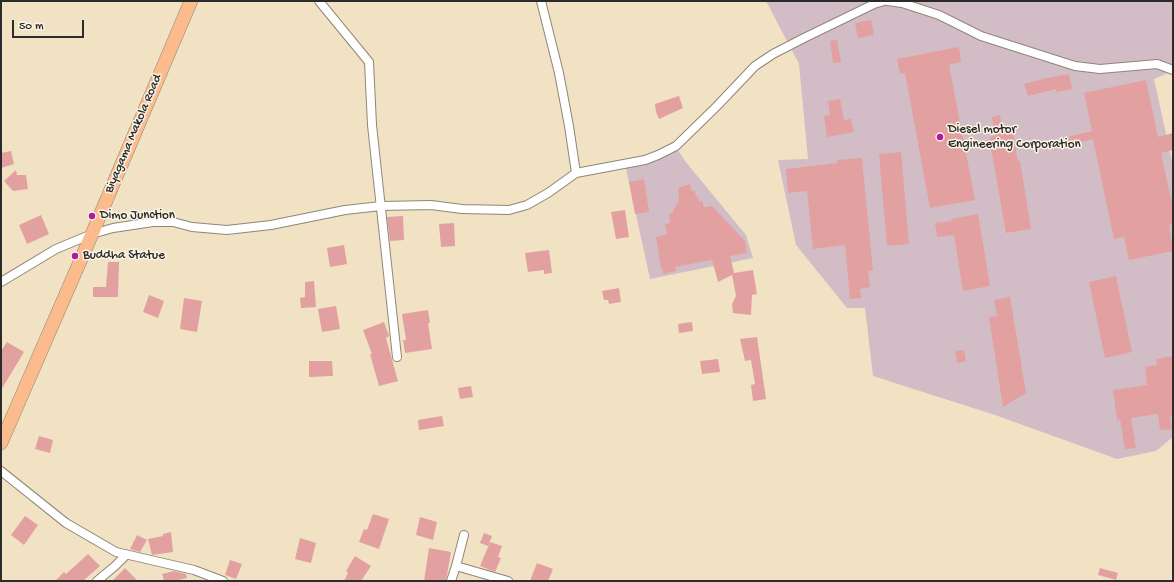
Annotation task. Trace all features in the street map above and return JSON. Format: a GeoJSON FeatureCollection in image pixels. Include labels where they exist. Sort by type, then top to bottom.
{"type":"FeatureCollection","features":[{"type":"Feature","properties":{"kind":"main road","name":"Biyagama Makola Road"},"geometry":{"type":"LineString","coordinates":[[1,443],[191,1]]}},
{"type":"Feature","properties":{"kind":"street"},"geometry":{"type":"LineString","coordinates":[[319,1],[369,62],[372,126],[397,357]]}},
{"type":"Feature","properties":{"kind":"street"},"geometry":{"type":"LineString","coordinates":[[541,1],[559,73],[576,173]]}},
{"type":"Feature","properties":{"kind":"street"},"geometry":{"type":"LineString","coordinates":[[1,282],[56,249],[92,234],[113,228],[152,222],[173,222],[192,227],[227,230],[271,225],[345,210],[381,206],[431,205],[462,209],[509,210],[527,205],[548,193],[576,173],[645,160],[676,146],[716,107],[754,66],[804,38],[874,4],[884,1]]}},
{"type":"Feature","properties":{"kind":"street"},"geometry":{"type":"LineString","coordinates":[[888,1],[939,15],[981,36],[1075,66],[1100,69],[1157,64],[1173,70]]}},
{"type":"Feature","properties":{"kind":"street"},"geometry":{"type":"LineString","coordinates":[[1,471],[66,523],[116,552],[194,570],[223,581]]}},
{"type":"Feature","properties":{"kind":"street"},"geometry":{"type":"LineString","coordinates":[[451,581],[464,535]]}},
{"type":"Feature","properties":{"kind":"street"},"geometry":{"type":"LineString","coordinates":[[97,581],[116,566],[126,555]]}},
{"type":"Feature","properties":{"kind":"street"},"geometry":{"type":"LineString","coordinates":[[456,566],[508,581]]}},
{"type":"Feature","properties":{"kind":"shaded area"},"geometry":{"type":"Polygon","coordinates":[[[766,1],[1173,1],[1173,71],[1154,79],[1173,166],[1173,437],[1156,451],[1117,459],[995,415],[873,376],[865,308],[847,308],[796,245],[778,160],[808,159],[799,64],[766,1]]]}},
{"type":"Feature","properties":{"kind":"shaded area"},"geometry":{"type":"Polygon","coordinates":[[[676,147],[685,161],[746,235],[753,258],[650,279],[625,164],[676,147]]]}},
{"type":"Feature","properties":{"kind":"building"},"geometry":{"type":"Polygon","coordinates":[[[871,20],[874,35],[858,38],[855,23],[871,20]]]}},
{"type":"Feature","properties":{"kind":"building"},"geometry":{"type":"Polygon","coordinates":[[[837,40],[841,62],[833,63],[830,41],[837,40]]]}},
{"type":"Feature","properties":{"kind":"building","name":"Diesel motor Engineering Corporation"},"geometry":{"type":"Polygon","coordinates":[[[959,47],[961,62],[949,65],[975,200],[930,208],[905,73],[900,74],[897,59],[959,47]]]}},
{"type":"Feature","properties":{"kind":"building"},"geometry":{"type":"Polygon","coordinates":[[[1069,74],[1072,89],[1056,92],[1056,89],[1028,96],[1024,84],[1069,74]]]}},
{"type":"Feature","properties":{"kind":"building"},"geometry":{"type":"Polygon","coordinates":[[[1146,80],[1158,137],[1173,133],[1173,150],[1161,153],[1173,208],[1173,224],[1169,225],[1173,251],[1129,260],[1124,237],[1114,239],[1093,139],[1065,146],[1063,138],[1092,131],[1084,93],[1146,80]]]}},
{"type":"Feature","properties":{"kind":"building"},"geometry":{"type":"Polygon","coordinates":[[[679,96],[683,108],[659,119],[655,104],[679,96]]]}},
{"type":"Feature","properties":{"kind":"building"},"geometry":{"type":"Polygon","coordinates":[[[840,99],[844,120],[851,119],[854,132],[827,137],[824,116],[830,115],[828,101],[840,99]]]}},
{"type":"Feature","properties":{"kind":"building"},"geometry":{"type":"Polygon","coordinates":[[[1000,115],[1003,134],[1013,133],[1018,162],[1020,161],[1031,229],[1006,233],[989,137],[995,136],[992,117],[1000,115]]]}},
{"type":"Feature","properties":{"kind":"building"},"geometry":{"type":"Polygon","coordinates":[[[11,151],[14,164],[1,168],[1,153],[11,151]]]}},
{"type":"Feature","properties":{"kind":"building"},"geometry":{"type":"Polygon","coordinates":[[[901,152],[909,244],[887,246],[879,154],[901,152]]]}},
{"type":"Feature","properties":{"kind":"building"},"geometry":{"type":"Polygon","coordinates":[[[862,158],[873,270],[868,271],[870,287],[860,289],[861,298],[850,299],[845,245],[813,249],[807,191],[788,193],[786,169],[837,163],[837,160],[862,158]]]}},
{"type":"Feature","properties":{"kind":"building"},"geometry":{"type":"Polygon","coordinates":[[[16,170],[17,175],[26,175],[28,189],[13,191],[4,181],[16,170]]]}},
{"type":"Feature","properties":{"kind":"building"},"geometry":{"type":"Polygon","coordinates":[[[644,179],[649,212],[635,214],[629,182],[644,179]]]}},
{"type":"Feature","properties":{"kind":"building"},"geometry":{"type":"Polygon","coordinates":[[[690,184],[692,191],[695,191],[696,197],[698,196],[699,202],[702,201],[704,207],[712,206],[745,241],[747,253],[730,256],[734,273],[753,270],[757,294],[752,295],[751,315],[733,313],[732,304],[736,296],[732,275],[718,282],[712,260],[675,267],[676,271],[663,274],[656,237],[667,234],[665,224],[670,223],[669,214],[672,213],[679,200],[678,188],[690,184]]]}},
{"type":"Feature","properties":{"kind":"building"},"geometry":{"type":"Polygon","coordinates":[[[625,210],[629,237],[616,239],[611,212],[625,210]]]}},
{"type":"Feature","properties":{"kind":"building"},"geometry":{"type":"Polygon","coordinates":[[[978,214],[990,286],[963,291],[954,235],[937,237],[935,223],[952,221],[951,219],[978,214]]]}},
{"type":"Feature","properties":{"kind":"building"},"geometry":{"type":"Polygon","coordinates":[[[41,215],[49,234],[27,244],[19,225],[41,215]]]}},
{"type":"Feature","properties":{"kind":"building"},"geometry":{"type":"Polygon","coordinates":[[[403,216],[404,240],[390,241],[387,217],[403,216]]]}},
{"type":"Feature","properties":{"kind":"building"},"geometry":{"type":"Polygon","coordinates":[[[454,223],[455,246],[441,247],[439,224],[454,223]]]}},
{"type":"Feature","properties":{"kind":"building"},"geometry":{"type":"Polygon","coordinates":[[[344,245],[347,264],[330,267],[327,248],[344,245]]]}},
{"type":"Feature","properties":{"kind":"building"},"geometry":{"type":"Polygon","coordinates":[[[549,250],[552,273],[544,274],[544,270],[528,272],[525,253],[549,250]]]}},
{"type":"Feature","properties":{"kind":"building"},"geometry":{"type":"Polygon","coordinates":[[[108,262],[119,262],[118,297],[93,297],[93,287],[106,287],[108,262]]]}},
{"type":"Feature","properties":{"kind":"building"},"geometry":{"type":"Polygon","coordinates":[[[1116,276],[1132,352],[1105,358],[1089,282],[1116,276]]]}},
{"type":"Feature","properties":{"kind":"building"},"geometry":{"type":"Polygon","coordinates":[[[314,281],[316,307],[301,308],[300,298],[305,297],[305,282],[314,281]]]}},
{"type":"Feature","properties":{"kind":"building"},"geometry":{"type":"Polygon","coordinates":[[[619,288],[621,302],[609,304],[608,300],[604,300],[602,291],[619,288]]]}},
{"type":"Feature","properties":{"kind":"building"},"geometry":{"type":"Polygon","coordinates":[[[149,295],[164,301],[158,318],[143,312],[149,295]]]}},
{"type":"Feature","properties":{"kind":"building"},"geometry":{"type":"Polygon","coordinates":[[[1010,297],[1026,393],[1003,407],[989,317],[997,316],[994,300],[1010,297]]]}},
{"type":"Feature","properties":{"kind":"building"},"geometry":{"type":"Polygon","coordinates":[[[184,298],[202,301],[197,332],[180,329],[184,298]]]}},
{"type":"Feature","properties":{"kind":"building"},"geometry":{"type":"Polygon","coordinates":[[[336,306],[340,329],[322,332],[318,309],[336,306]]]}},
{"type":"Feature","properties":{"kind":"building"},"geometry":{"type":"Polygon","coordinates":[[[428,310],[430,323],[428,323],[432,349],[405,353],[403,340],[406,340],[402,314],[428,310]]]}},
{"type":"Feature","properties":{"kind":"building"},"geometry":{"type":"Polygon","coordinates":[[[384,322],[389,336],[386,338],[398,381],[379,386],[370,354],[372,354],[363,330],[384,322]]]}},
{"type":"Feature","properties":{"kind":"building"},"geometry":{"type":"Polygon","coordinates":[[[692,322],[693,331],[679,333],[678,324],[692,322]]]}},
{"type":"Feature","properties":{"kind":"building"},"geometry":{"type":"Polygon","coordinates":[[[757,337],[766,399],[753,401],[751,385],[755,384],[751,360],[745,361],[740,339],[757,337]]]}},
{"type":"Feature","properties":{"kind":"building"},"geometry":{"type":"Polygon","coordinates":[[[7,342],[24,352],[1,390],[1,351],[7,342]]]}},
{"type":"Feature","properties":{"kind":"building"},"geometry":{"type":"Polygon","coordinates":[[[964,350],[966,361],[957,363],[955,351],[964,350]]]}},
{"type":"Feature","properties":{"kind":"building"},"geometry":{"type":"Polygon","coordinates":[[[1173,356],[1173,415],[1170,416],[1172,429],[1160,430],[1158,414],[1131,418],[1136,448],[1125,449],[1120,419],[1117,420],[1113,390],[1147,385],[1145,367],[1157,365],[1156,359],[1173,356]]]}},
{"type":"Feature","properties":{"kind":"building"},"geometry":{"type":"Polygon","coordinates":[[[718,359],[720,372],[702,374],[700,361],[718,359]]]}},
{"type":"Feature","properties":{"kind":"building"},"geometry":{"type":"Polygon","coordinates":[[[309,361],[332,361],[333,376],[309,377],[309,361]]]}},
{"type":"Feature","properties":{"kind":"building"},"geometry":{"type":"Polygon","coordinates":[[[471,386],[473,397],[460,399],[458,388],[471,386]]]}},
{"type":"Feature","properties":{"kind":"building"},"geometry":{"type":"Polygon","coordinates":[[[442,416],[444,426],[419,430],[418,420],[442,416]]]}},
{"type":"Feature","properties":{"kind":"building"},"geometry":{"type":"Polygon","coordinates":[[[39,436],[53,440],[50,453],[35,449],[39,436]]]}},
{"type":"Feature","properties":{"kind":"building"},"geometry":{"type":"Polygon","coordinates":[[[373,514],[389,519],[379,549],[359,542],[364,529],[367,530],[373,514]]]}},
{"type":"Feature","properties":{"kind":"building"},"geometry":{"type":"Polygon","coordinates":[[[25,516],[38,525],[24,545],[11,535],[25,516]]]}},
{"type":"Feature","properties":{"kind":"building"},"geometry":{"type":"Polygon","coordinates":[[[420,517],[437,522],[433,540],[416,535],[420,517]]]}},
{"type":"Feature","properties":{"kind":"building"},"geometry":{"type":"Polygon","coordinates":[[[171,532],[173,552],[152,555],[148,539],[163,536],[163,534],[171,532]]]}},
{"type":"Feature","properties":{"kind":"building"},"geometry":{"type":"Polygon","coordinates":[[[484,533],[492,536],[488,546],[480,543],[484,533]]]}},
{"type":"Feature","properties":{"kind":"building"},"geometry":{"type":"Polygon","coordinates":[[[137,535],[147,540],[140,552],[130,549],[137,535]]]}},
{"type":"Feature","properties":{"kind":"building"},"geometry":{"type":"Polygon","coordinates":[[[300,538],[316,543],[311,563],[295,559],[300,538]]]}},
{"type":"Feature","properties":{"kind":"building"},"geometry":{"type":"Polygon","coordinates":[[[490,542],[502,546],[498,557],[501,558],[495,572],[480,566],[490,542]]]}},
{"type":"Feature","properties":{"kind":"building"},"geometry":{"type":"Polygon","coordinates":[[[429,548],[451,552],[446,581],[424,581],[429,548]]]}},
{"type":"Feature","properties":{"kind":"building"},"geometry":{"type":"Polygon","coordinates":[[[88,554],[100,566],[83,581],[55,581],[64,572],[66,574],[88,554]]]}},
{"type":"Feature","properties":{"kind":"building"},"geometry":{"type":"Polygon","coordinates":[[[355,556],[371,566],[361,581],[344,581],[348,573],[346,571],[355,556]]]}},
{"type":"Feature","properties":{"kind":"building"},"geometry":{"type":"Polygon","coordinates":[[[230,560],[242,564],[236,579],[225,575],[230,560]]]}},
{"type":"Feature","properties":{"kind":"building"},"geometry":{"type":"Polygon","coordinates":[[[537,563],[553,569],[548,581],[530,581],[537,563]]]}},
{"type":"Feature","properties":{"kind":"building"},"geometry":{"type":"Polygon","coordinates":[[[125,568],[138,581],[112,581],[125,568]]]}},
{"type":"Feature","properties":{"kind":"building"},"geometry":{"type":"Polygon","coordinates":[[[1100,568],[1118,573],[1116,580],[1098,575],[1100,568]]]}},
{"type":"Feature","properties":{"kind":"building"},"geometry":{"type":"Polygon","coordinates":[[[174,571],[186,574],[187,578],[174,581],[164,581],[162,574],[174,571]]]}},
{"type":"Feature","properties":{"kind":"place","name":"Diesel motor Engineering Corporation"},"geometry":{"type":"Point","coordinates":[940,137]}},
{"type":"Feature","properties":{"kind":"place","name":"Dimo Junction"},"geometry":{"type":"Point","coordinates":[92,216]}},
{"type":"Feature","properties":{"kind":"place","name":"Buddha Statue"},"geometry":{"type":"Point","coordinates":[75,256]}}]}
